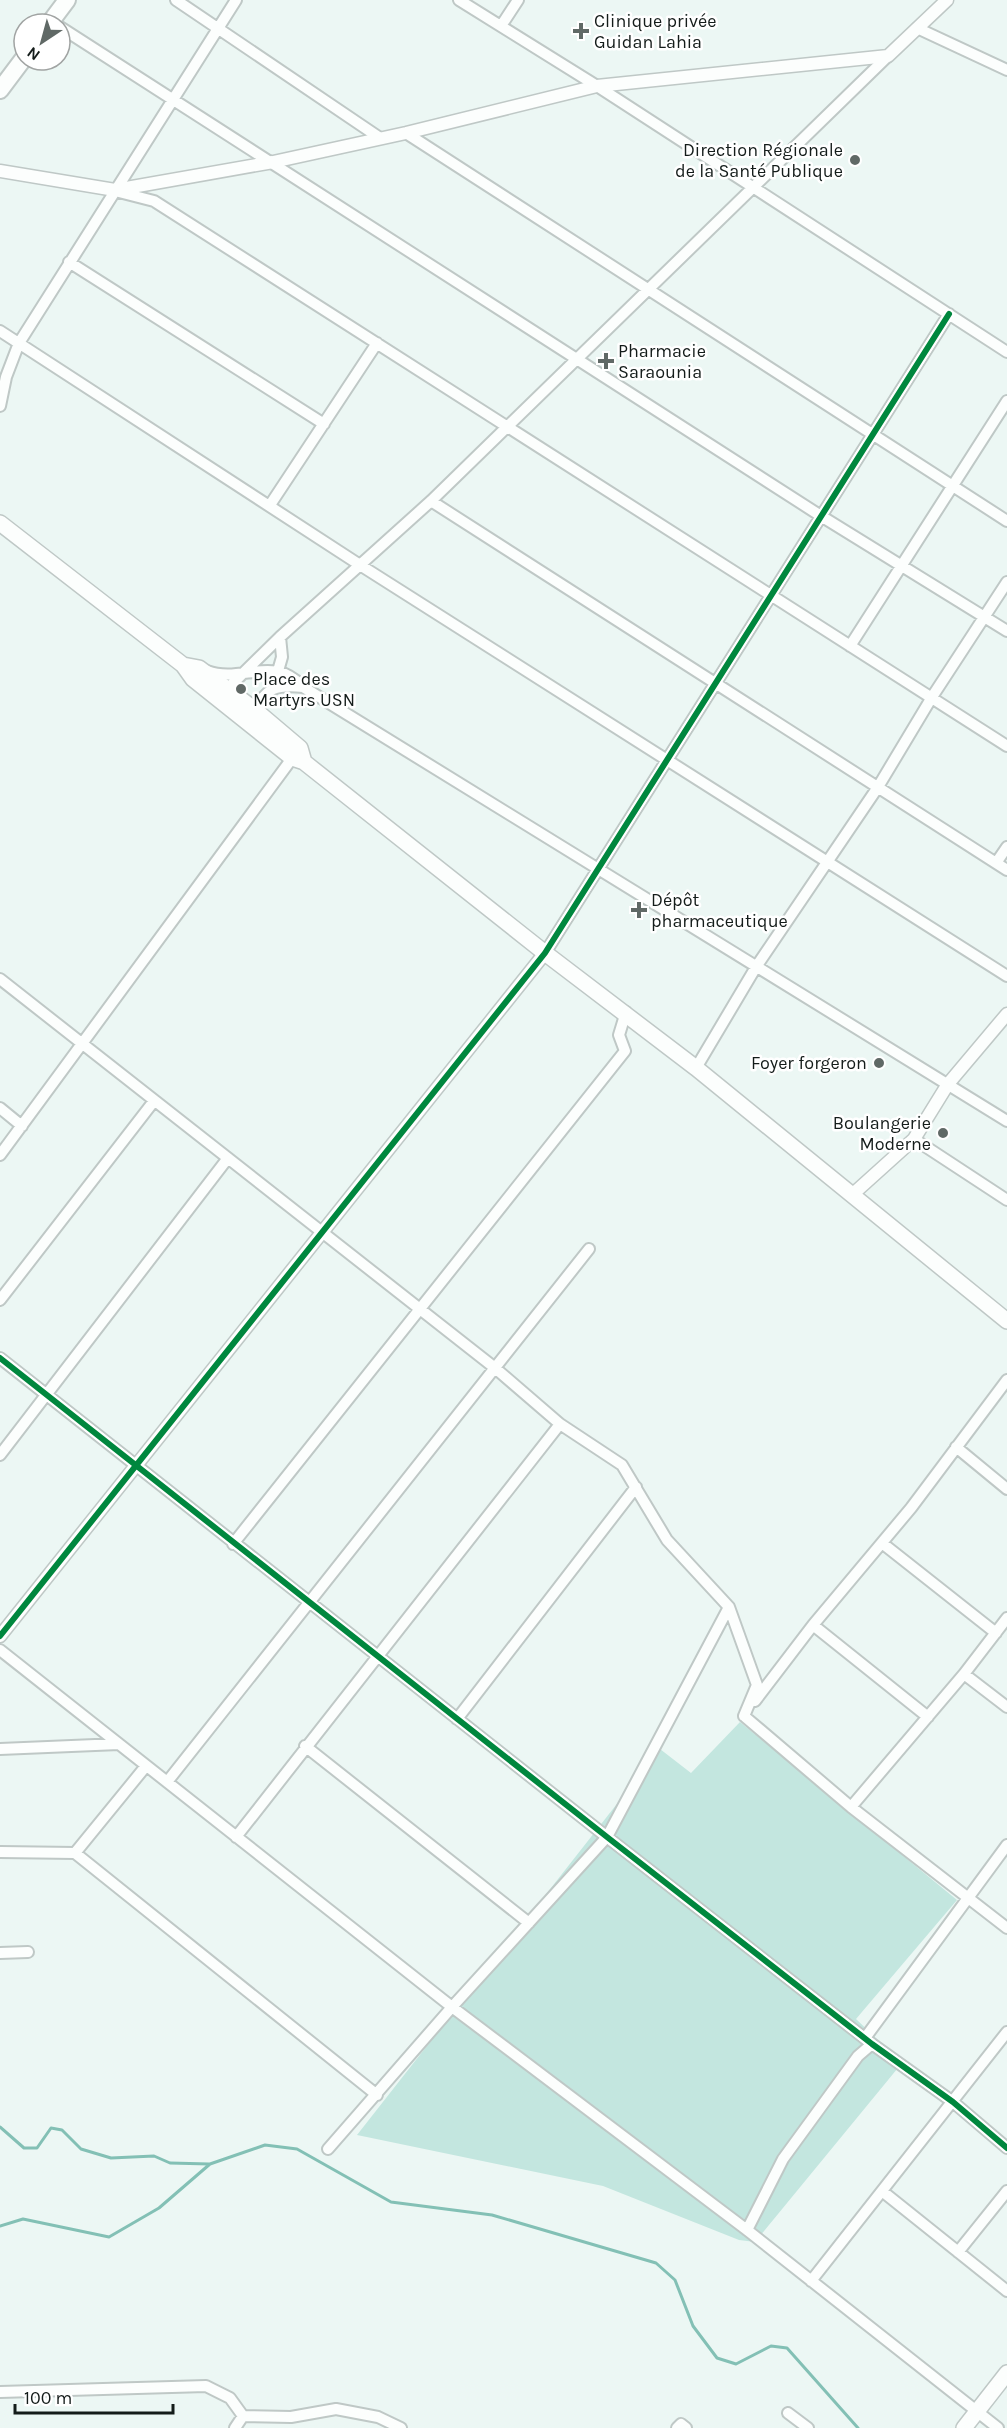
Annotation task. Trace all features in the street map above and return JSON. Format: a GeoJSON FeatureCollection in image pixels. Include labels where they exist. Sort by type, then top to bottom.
{"type":"FeatureCollection","features":[{"type":"Feature","properties":{"kind":"main road"},"geometry":{"type":"LineString","coordinates":[[2,84],[12,72]]}},
{"type":"Feature","properties":{"kind":"main road"},"geometry":{"type":"LineString","coordinates":[[0,523],[183,665],[193,679],[223,693]]}},
{"type":"Feature","properties":{"kind":"main road"},"geometry":{"type":"LineString","coordinates":[[183,665],[199,668],[223,693],[299,756],[545,953],[626,1012],[1007,1321]]}},
{"type":"Feature","properties":{"kind":"main road"},"geometry":{"type":"LineString","coordinates":[[964,2428],[1007,2373]]}},
{"type":"Feature","properties":{"kind":"street"},"geometry":{"type":"LineString","coordinates":[[176,0],[380,138]]}},
{"type":"Feature","properties":{"kind":"street"},"geometry":{"type":"LineString","coordinates":[[0,406],[6,377],[19,343],[236,0]]}},
{"type":"Feature","properties":{"kind":"street"},"geometry":{"type":"LineString","coordinates":[[459,0],[597,86],[1007,352]]}},
{"type":"Feature","properties":{"kind":"street"},"geometry":{"type":"LineString","coordinates":[[501,26],[518,0]]}},
{"type":"Feature","properties":{"kind":"street"},"geometry":{"type":"LineString","coordinates":[[223,693],[280,637],[431,501],[947,0]]}},
{"type":"Feature","properties":{"kind":"street"},"geometry":{"type":"LineString","coordinates":[[917,28],[1007,70]]}},
{"type":"Feature","properties":{"kind":"street"},"geometry":{"type":"LineString","coordinates":[[72,35],[822,516],[1007,631]]}},
{"type":"Feature","properties":{"kind":"street"},"geometry":{"type":"LineString","coordinates":[[115,190],[273,162],[406,133],[597,86],[888,56]]}},
{"type":"Feature","properties":{"kind":"street"},"geometry":{"type":"LineString","coordinates":[[406,133],[1007,521]]}},
{"type":"Feature","properties":{"kind":"street"},"geometry":{"type":"LineString","coordinates":[[0,171],[115,190],[154,201],[1007,746]]}},
{"type":"Feature","properties":{"kind":"street"},"geometry":{"type":"LineString","coordinates":[[69,262],[324,424]]}},
{"type":"Feature","properties":{"kind":"street"},"geometry":{"type":"LineString","coordinates":[[0,1636],[545,953],[949,314]]}},
{"type":"Feature","properties":{"kind":"street"},"geometry":{"type":"LineString","coordinates":[[0,331],[360,565],[1007,976]]}},
{"type":"Feature","properties":{"kind":"street"},"geometry":{"type":"LineString","coordinates":[[270,505],[377,343]]}},
{"type":"Feature","properties":{"kind":"street"},"geometry":{"type":"LineString","coordinates":[[850,646],[1007,401]]}},
{"type":"Feature","properties":{"kind":"street"},"geometry":{"type":"LineString","coordinates":[[431,501],[717,682],[1007,870]]}},
{"type":"Feature","properties":{"kind":"street"},"geometry":{"type":"LineString","coordinates":[[696,1068],[756,967],[878,787],[932,697],[1007,582]]}},
{"type":"Feature","properties":{"kind":"street"},"geometry":{"type":"LineString","coordinates":[[280,637],[284,673]]}},
{"type":"Feature","properties":{"kind":"street"},"geometry":{"type":"LineString","coordinates":[[199,668],[225,675],[260,669],[284,673],[598,870],[1007,1121]]}},
{"type":"Feature","properties":{"kind":"street"},"geometry":{"type":"LineString","coordinates":[[250,714],[284,673]]}},
{"type":"Feature","properties":{"kind":"street"},"geometry":{"type":"LineString","coordinates":[[272,688],[279,685],[303,687]]}},
{"type":"Feature","properties":{"kind":"street"},"geometry":{"type":"LineString","coordinates":[[0,1155],[299,756]]}},
{"type":"Feature","properties":{"kind":"street"},"geometry":{"type":"LineString","coordinates":[[996,863],[1007,847]]}},
{"type":"Feature","properties":{"kind":"street"},"geometry":{"type":"LineString","coordinates":[[0,979],[81,1045],[495,1368],[560,1424],[622,1465],[668,1540],[729,1607],[757,1685],[744,1716]]}},
{"type":"Feature","properties":{"kind":"street"},"geometry":{"type":"LineString","coordinates":[[233,1544],[625,1051],[619,1035],[626,1012]]}},
{"type":"Feature","properties":{"kind":"street"},"geometry":{"type":"LineString","coordinates":[[853,1194],[914,1138],[948,1084],[1007,1014]]}},
{"type":"Feature","properties":{"kind":"street"},"geometry":{"type":"LineString","coordinates":[[0,1300],[154,1101]]}},
{"type":"Feature","properties":{"kind":"street"},"geometry":{"type":"LineString","coordinates":[[0,1108],[22,1126]]}},
{"type":"Feature","properties":{"kind":"street"},"geometry":{"type":"LineString","coordinates":[[914,1138],[1007,1200]]}},
{"type":"Feature","properties":{"kind":"street"},"geometry":{"type":"LineString","coordinates":[[0,1455],[228,1158]]}},
{"type":"Feature","properties":{"kind":"street"},"geometry":{"type":"LineString","coordinates":[[167,1782],[589,1249]]}},
{"type":"Feature","properties":{"kind":"street"},"geometry":{"type":"LineString","coordinates":[[0,1358],[233,1544],[378,1654],[382,1660],[607,1838],[868,2041],[953,2102],[1007,2148]]}},
{"type":"Feature","properties":{"kind":"street"},"geometry":{"type":"LineString","coordinates":[[744,1716],[813,1625],[882,1543],[1007,1380]]}},
{"type":"Feature","properties":{"kind":"street"},"geometry":{"type":"LineString","coordinates":[[236,1837],[305,1746],[560,1424]]}},
{"type":"Feature","properties":{"kind":"street"},"geometry":{"type":"LineString","coordinates":[[956,1447],[1007,1489]]}},
{"type":"Feature","properties":{"kind":"street"},"geometry":{"type":"LineString","coordinates":[[457,1719],[636,1487]]}},
{"type":"Feature","properties":{"kind":"street"},"geometry":{"type":"LineString","coordinates":[[882,1543],[996,1633]]}},
{"type":"Feature","properties":{"kind":"street"},"geometry":{"type":"LineString","coordinates":[[328,2149],[452,2007],[607,1838],[729,1607]]}},
{"type":"Feature","properties":{"kind":"street"},"geometry":{"type":"LineString","coordinates":[[851,1807],[964,1674],[1007,1618]]}},
{"type":"Feature","properties":{"kind":"street"},"geometry":{"type":"LineString","coordinates":[[813,1625],[928,1716]]}},
{"type":"Feature","properties":{"kind":"street"},"geometry":{"type":"LineString","coordinates":[[0,1650],[452,2007],[747,2230],[998,2428]]}},
{"type":"Feature","properties":{"kind":"street"},"geometry":{"type":"LineString","coordinates":[[964,1674],[1007,1707]]}},
{"type":"Feature","properties":{"kind":"street"},"geometry":{"type":"LineString","coordinates":[[744,1716],[851,1807],[1007,1928]]}},
{"type":"Feature","properties":{"kind":"street"},"geometry":{"type":"LineString","coordinates":[[0,1749],[119,1744]]}},
{"type":"Feature","properties":{"kind":"street"},"geometry":{"type":"LineString","coordinates":[[305,1746],[529,1923]]}},
{"type":"Feature","properties":{"kind":"street"},"geometry":{"type":"LineString","coordinates":[[75,1852],[146,1766]]}},
{"type":"Feature","properties":{"kind":"street"},"geometry":{"type":"LineString","coordinates":[[747,2230],[783,2159],[858,2056],[966,1898],[1007,1845]]}},
{"type":"Feature","properties":{"kind":"street"},"geometry":{"type":"LineString","coordinates":[[0,1852],[75,1852],[377,2095]]}},
{"type":"Feature","properties":{"kind":"street"},"geometry":{"type":"LineString","coordinates":[[0,1953],[28,1952]]}},
{"type":"Feature","properties":{"kind":"street"},"geometry":{"type":"LineString","coordinates":[[811,2281],[1007,2032]]}},
{"type":"Feature","properties":{"kind":"street"},"geometry":{"type":"LineString","coordinates":[[882,2191],[1007,2291]]}},
{"type":"Feature","properties":{"kind":"street"},"geometry":{"type":"LineString","coordinates":[[958,2252],[1007,2191]]}},
{"type":"Feature","properties":{"kind":"street"},"geometry":{"type":"LineString","coordinates":[[0,2392],[206,2386],[230,2397],[243,2416]]}},
{"type":"Feature","properties":{"kind":"street"},"geometry":{"type":"LineString","coordinates":[[243,2416],[291,2417],[336,2409],[378,2417],[402,2428]]}},
{"type":"Feature","properties":{"kind":"street"},"geometry":{"type":"LineString","coordinates":[[788,2413],[808,2428]]}},
{"type":"Feature","properties":{"kind":"street"},"geometry":{"type":"LineString","coordinates":[[236,2428],[243,2416]]}},
{"type":"Feature","properties":{"kind":"street"},"geometry":{"type":"LineString","coordinates":[[677,2428],[681,2424],[686,2428]]}},
{"type":"Feature","properties":{"kind":"green space"},"geometry":{"type":"Polygon","coordinates":[[[740,1722],[957,1900],[856,2019],[902,2063],[755,2242],[739,2240],[603,2186],[357,2135],[660,1749],[691,1773],[740,1722]]]}},
{"type":"Feature","properties":{"kind":"waterway"},"geometry":{"type":"LineString","coordinates":[[0,2127],[24,2148],[37,2148],[51,2128],[62,2130],[81,2149],[111,2158],[154,2156],[170,2163],[209,2164]]}},
{"type":"Feature","properties":{"kind":"waterway"},"geometry":{"type":"LineString","coordinates":[[0,2226],[23,2219],[109,2237],[159,2208],[210,2164],[265,2145],[297,2149],[391,2202],[492,2215],[656,2263],[675,2280],[693,2326],[717,2358],[736,2364],[771,2346],[787,2348],[858,2428]]}},
{"type":"Feature","properties":{"kind":"cycle path"},"geometry":{"type":"LineString","coordinates":[[0,1636],[545,953],[949,314]]}},
{"type":"Feature","properties":{"kind":"cycle path"},"geometry":{"type":"LineString","coordinates":[[0,1358],[872,2044],[953,2102],[1007,2148]]}},
{"type":"Feature","properties":{"kind":"place","name":"Clinique privée Guidan Lahia"},"geometry":{"type":"Point","coordinates":[581,31]}},
{"type":"Feature","properties":{"kind":"place","name":"Direction Régionale de la Santé Publique"},"geometry":{"type":"Point","coordinates":[855,160]}},
{"type":"Feature","properties":{"kind":"place","name":"Pharmacie Saraounia"},"geometry":{"type":"Point","coordinates":[606,361]}},
{"type":"Feature","properties":{"kind":"place","name":"Place des Martyrs USN"},"geometry":{"type":"Point","coordinates":[241,689]}},
{"type":"Feature","properties":{"kind":"place","name":"Dépôt pharmaceutique"},"geometry":{"type":"Point","coordinates":[639,910]}},
{"type":"Feature","properties":{"kind":"place","name":"Foyer forgeron"},"geometry":{"type":"Point","coordinates":[879,1063]}},
{"type":"Feature","properties":{"kind":"place","name":"Boulangerie Moderne"},"geometry":{"type":"Point","coordinates":[943,1133]}}]}
